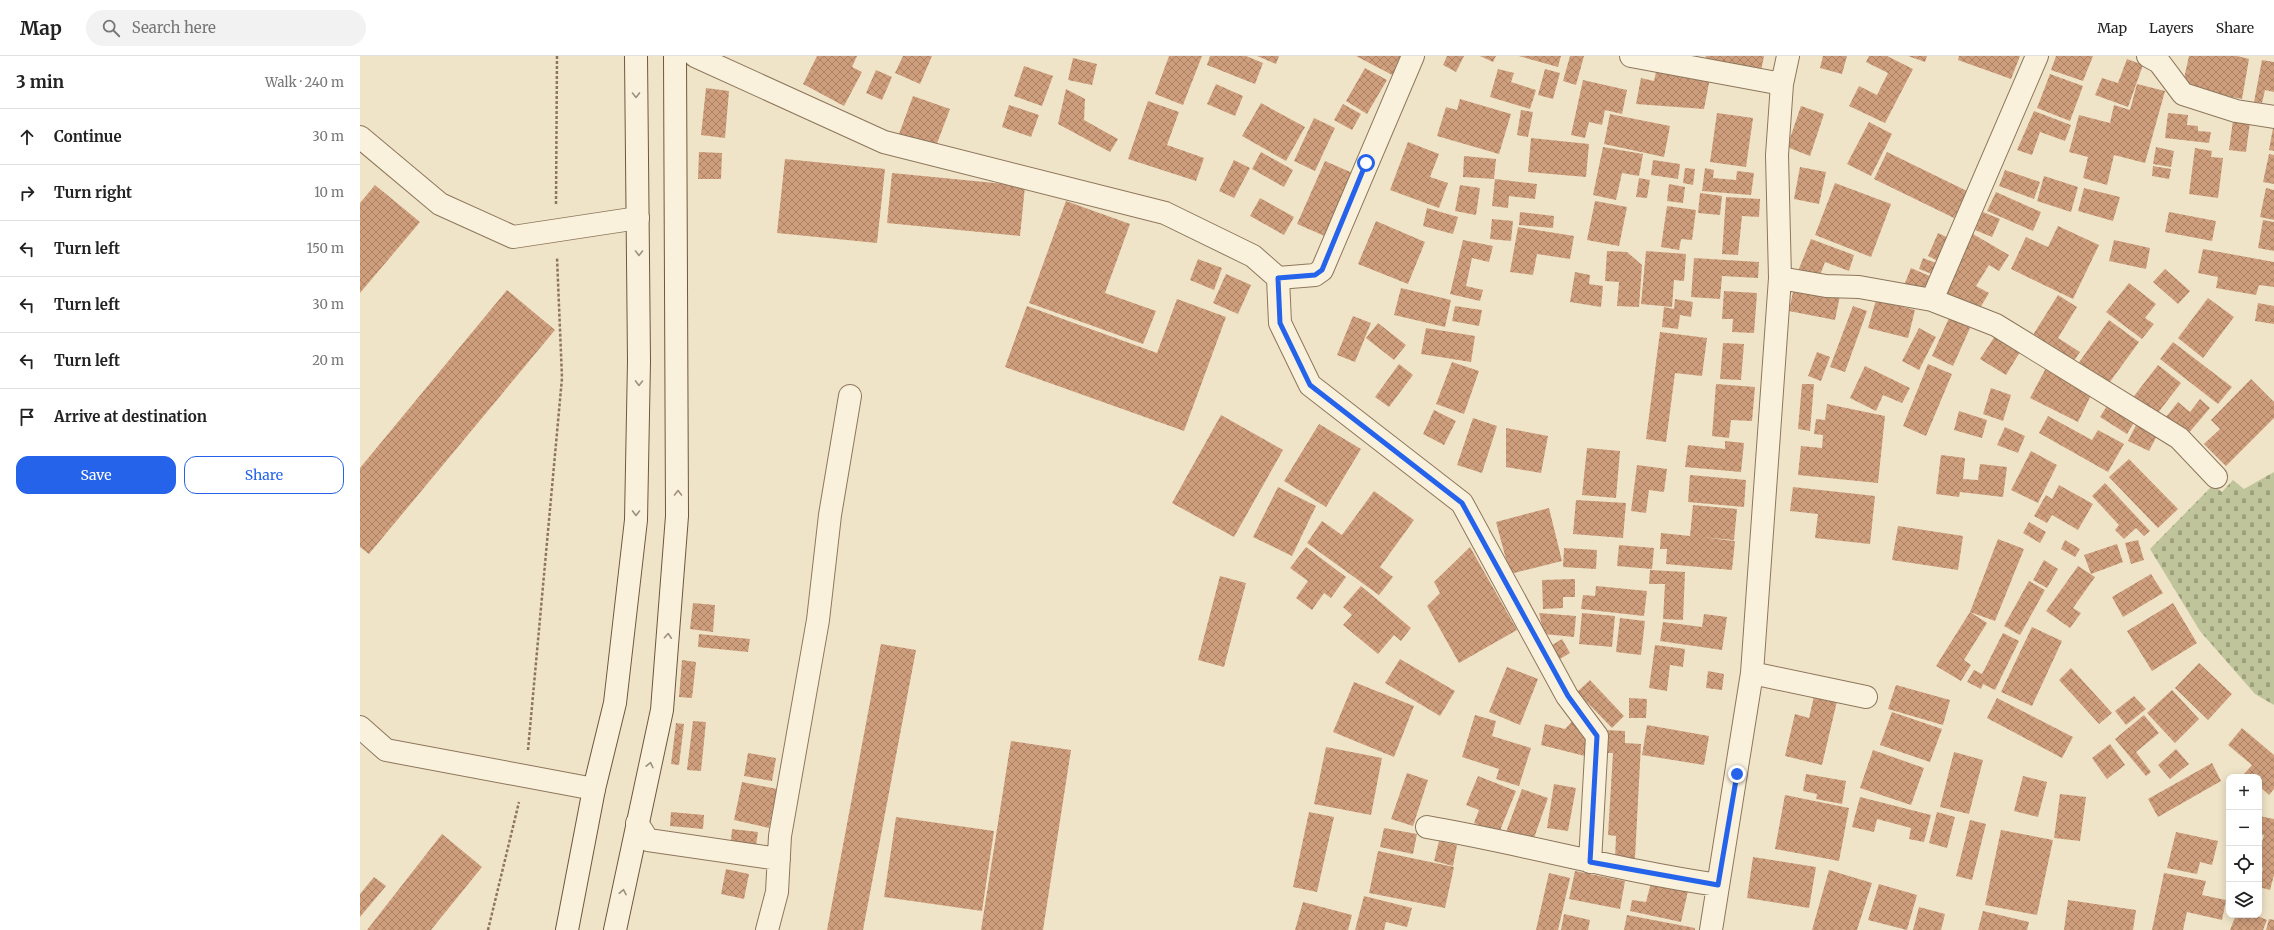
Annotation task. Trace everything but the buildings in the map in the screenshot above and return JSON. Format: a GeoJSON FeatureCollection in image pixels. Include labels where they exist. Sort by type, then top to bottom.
{"type":"FeatureCollection","features":[{"type":"Feature","properties":{"kind":"street"},"geometry":{"type":"LineString","coordinates":[[566,930],[594,789],[615,703],[636,520],[639,361],[636,56]]}},
{"type":"Feature","properties":{"kind":"street"},"geometry":{"type":"LineString","coordinates":[[615,930],[662,710],[677,516],[675,56]]}},
{"type":"Feature","properties":{"kind":"street"},"geometry":{"type":"LineString","coordinates":[[695,56],[884,142],[1165,213],[1253,256],[1278,278],[1315,275],[1322,270],[1413,56]]}},
{"type":"Feature","properties":{"kind":"street"},"geometry":{"type":"LineString","coordinates":[[1631,56],[1782,84]]}},
{"type":"Feature","properties":{"kind":"street"},"geometry":{"type":"LineString","coordinates":[[1711,930],[1752,673],[1780,278],[1777,155],[1782,84],[1788,56]]}},
{"type":"Feature","properties":{"kind":"street"},"geometry":{"type":"LineString","coordinates":[[1932,300],[2037,56]]}},
{"type":"Feature","properties":{"kind":"street"},"geometry":{"type":"LineString","coordinates":[[2148,56],[2159,62],[2183,94],[2236,111],[2274,117]]}},
{"type":"Feature","properties":{"kind":"street"},"geometry":{"type":"LineString","coordinates":[[360,137],[440,204],[513,237],[638,218]]}},
{"type":"Feature","properties":{"kind":"street"},"geometry":{"type":"LineString","coordinates":[[1278,278],[1280,323],[1310,385],[1462,503],[1568,696],[1597,736],[1590,862]]}},
{"type":"Feature","properties":{"kind":"street"},"geometry":{"type":"LineString","coordinates":[[1780,278],[1826,286],[1859,287],[1932,300],[1996,325],[2180,438],[2216,477]]}},
{"type":"Feature","properties":{"kind":"street"},"geometry":{"type":"LineString","coordinates":[[767,930],[777,892],[780,836],[818,620],[830,515],[850,396]]}},
{"type":"Feature","properties":{"kind":"street"},"geometry":{"type":"LineString","coordinates":[[1752,673],[1866,697]]}},
{"type":"Feature","properties":{"kind":"street"},"geometry":{"type":"LineString","coordinates":[[360,727],[386,750],[594,789]]}},
{"type":"Feature","properties":{"kind":"street"},"geometry":{"type":"LineString","coordinates":[[637,823],[648,840],[779,859]]}},
{"type":"Feature","properties":{"kind":"street"},"geometry":{"type":"LineString","coordinates":[[1427,827],[1470,834],[1590,862],[1718,885]]}},
{"type":"Feature","properties":{"kind":"path"},"geometry":{"type":"LineString","coordinates":[[488,930],[525,776],[562,378],[556,231],[557,56]]}},
{"type":"Feature","properties":{"kind":"green space"},"geometry":{"type":"Polygon","coordinates":[[[2274,472],[2274,705],[2255,694],[2200,631],[2150,549],[2213,485],[2222,492],[2233,480],[2244,489],[2274,472]]]}},
{"type":"Feature","properties":{"kind":"route"},"geometry":{"type":"LineString","coordinates":[[1366,163],[1322,270],[1315,275],[1278,278],[1280,323],[1310,385],[1462,503],[1568,696],[1597,736],[1590,862],[1718,885],[1737,774]]}}]}
